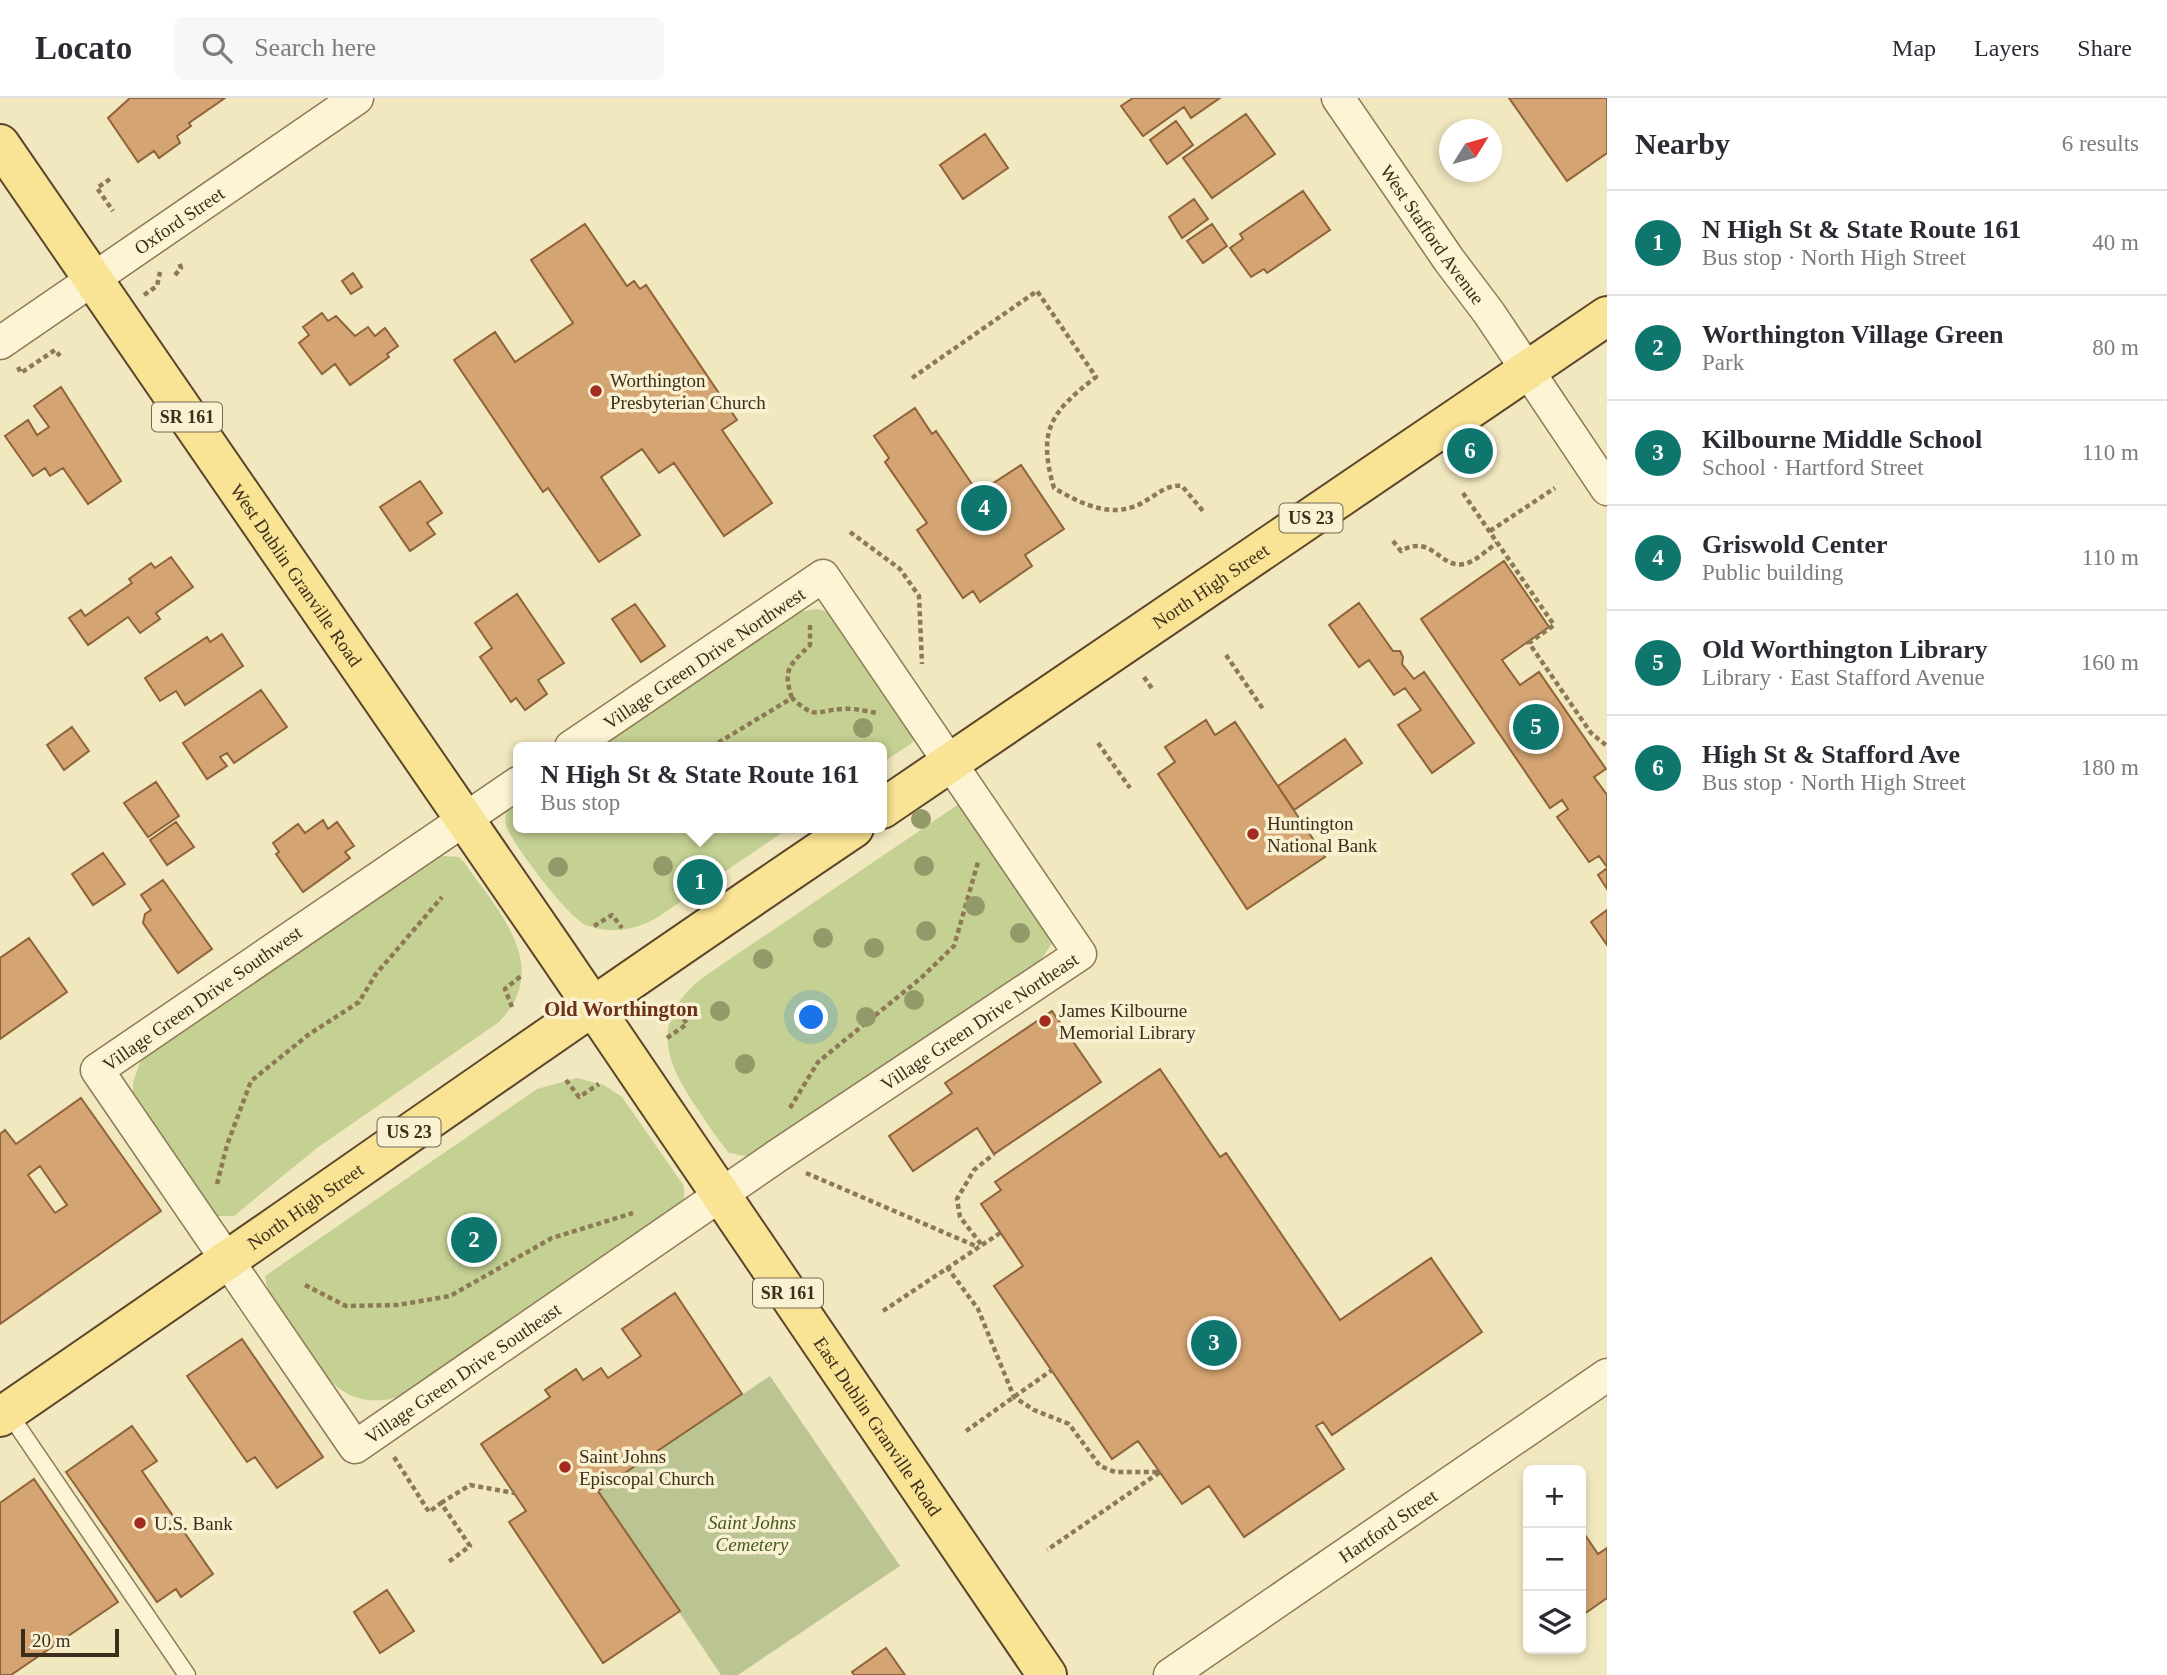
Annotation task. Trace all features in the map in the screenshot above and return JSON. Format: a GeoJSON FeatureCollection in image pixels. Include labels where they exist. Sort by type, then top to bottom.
{"type":"FeatureCollection","features":[{"type":"Feature","properties":{"kind":"main road","name":"West Dublin Granville Road"},"geometry":{"type":"LineString","coordinates":[[0,144],[592,1005]]}},
{"type":"Feature","properties":{"kind":"main road","name":"North High Street"},"geometry":{"type":"LineString","coordinates":[[887,806],[1607,316]]}},
{"type":"Feature","properties":{"kind":"main road","name":"North High Street"},"geometry":{"type":"LineString","coordinates":[[4,1415],[228,1262],[592,1005],[847,833]]}},
{"type":"Feature","properties":{"kind":"main road","name":"East Dublin Granville Road"},"geometry":{"type":"LineString","coordinates":[[592,1005],[1046,1675]]}},
{"type":"Feature","properties":{"kind":"street","name":"Oxford Street"},"geometry":{"type":"LineString","coordinates":[[0,343],[357,98]]}},
{"type":"Feature","properties":{"kind":"street","name":"West Stafford Avenue"},"geometry":{"type":"LineString","coordinates":[[1338,98],[1528,370],[1607,489]]}},
{"type":"Feature","properties":{"kind":"street","name":"Village Green Drive Northwest"},"geometry":{"type":"LineString","coordinates":[[578,742],[823,576],[950,763]]}},
{"type":"Feature","properties":{"kind":"street","name":"Village Green Drive Northeast"},"geometry":{"type":"LineString","coordinates":[[722,1196],[777,1156],[1080,954],[950,763]]}},
{"type":"Feature","properties":{"kind":"street"},"geometry":{"type":"LineString","coordinates":[[464,819],[513,786]]}},
{"type":"Feature","properties":{"kind":"street","name":"Village Green Drive Southwest"},"geometry":{"type":"LineString","coordinates":[[228,1262],[97,1070],[464,819]]}},
{"type":"Feature","properties":{"kind":"street","name":"Village Green Drive Southeast"},"geometry":{"type":"LineString","coordinates":[[228,1262],[355,1447],[722,1196]]}},
{"type":"Feature","properties":{"kind":"street","name":"Hartford Street"},"geometry":{"type":"LineString","coordinates":[[1170,1675],[1607,1375]]}},
{"type":"Feature","properties":{"kind":"lane"},"geometry":{"type":"LineString","coordinates":[[4,1415],[187,1675]]}},
{"type":"Feature","properties":{"kind":"path"},"geometry":{"type":"LineString","coordinates":[[110,179],[97,188],[113,211]]}},
{"type":"Feature","properties":{"kind":"path"},"geometry":{"type":"LineString","coordinates":[[912,378],[1037,291],[1096,377],[1069,397],[1052,422],[1046,443],[1048,468],[1054,488],[1088,506],[1117,511],[1142,503],[1173,485],[1182,486],[1203,511]]}},
{"type":"Feature","properties":{"kind":"path"},"geometry":{"type":"LineString","coordinates":[[1490,531],[1555,488]]}},
{"type":"Feature","properties":{"kind":"path"},"geometry":{"type":"LineString","coordinates":[[1463,493],[1554,625],[1529,643],[1591,733],[1607,746]]}},
{"type":"Feature","properties":{"kind":"path"},"geometry":{"type":"LineString","coordinates":[[850,532],[900,569],[919,596],[922,674]]}},
{"type":"Feature","properties":{"kind":"path"},"geometry":{"type":"LineString","coordinates":[[1393,541],[1401,551],[1413,545],[1423,545],[1456,565],[1466,564],[1497,543]]}},
{"type":"Feature","properties":{"kind":"path"},"geometry":{"type":"LineString","coordinates":[[823,576],[810,614],[810,645],[788,668],[786,682],[792,698],[805,710],[822,714],[840,709],[885,714]]}},
{"type":"Feature","properties":{"kind":"path"},"geometry":{"type":"LineString","coordinates":[[1226,655],[1263,709]]}},
{"type":"Feature","properties":{"kind":"path"},"geometry":{"type":"LineString","coordinates":[[1144,677],[1153,690]]}},
{"type":"Feature","properties":{"kind":"path"},"geometry":{"type":"LineString","coordinates":[[719,742],[792,698]]}},
{"type":"Feature","properties":{"kind":"path"},"geometry":{"type":"LineString","coordinates":[[1098,743],[1130,788]]}},
{"type":"Feature","properties":{"kind":"path"},"geometry":{"type":"LineString","coordinates":[[783,1119],[818,1062],[922,978],[954,946],[978,868],[978,855]]}},
{"type":"Feature","properties":{"kind":"path"},"geometry":{"type":"LineString","coordinates":[[217,1185],[227,1145],[251,1081],[308,1035],[359,1002],[376,974],[442,897]]}},
{"type":"Feature","properties":{"kind":"path"},"geometry":{"type":"LineString","coordinates":[[594,926],[612,915],[622,928]]}},
{"type":"Feature","properties":{"kind":"path"},"geometry":{"type":"LineString","coordinates":[[512,1007],[505,989],[521,976]]}},
{"type":"Feature","properties":{"kind":"path"},"geometry":{"type":"LineString","coordinates":[[667,1038],[687,1024],[676,1007]]}},
{"type":"Feature","properties":{"kind":"path"},"geometry":{"type":"LineString","coordinates":[[566,1080],[579,1097],[599,1084]]}},
{"type":"Feature","properties":{"kind":"path"},"geometry":{"type":"LineString","coordinates":[[979,1246],[960,1217],[957,1199],[974,1170],[994,1154]]}},
{"type":"Feature","properties":{"kind":"path"},"geometry":{"type":"LineString","coordinates":[[805,1173],[979,1246]]}},
{"type":"Feature","properties":{"kind":"path"},"geometry":{"type":"LineString","coordinates":[[305,1285],[346,1306],[398,1305],[450,1296],[552,1238],[641,1211]]}},
{"type":"Feature","properties":{"kind":"path"},"geometry":{"type":"LineString","coordinates":[[883,1311],[1000,1233]]}},
{"type":"Feature","properties":{"kind":"path"},"geometry":{"type":"LineString","coordinates":[[947,1267],[978,1309],[1014,1397],[1034,1410],[1069,1424],[1100,1466],[1115,1472],[1160,1472],[1047,1550]]}},
{"type":"Feature","properties":{"kind":"path"},"geometry":{"type":"LineString","coordinates":[[966,1432],[1052,1370]]}},
{"type":"Feature","properties":{"kind":"path"},"geometry":{"type":"LineString","coordinates":[[392,1453],[429,1512],[470,1485],[514,1493]]}},
{"type":"Feature","properties":{"kind":"path"},"geometry":{"type":"LineString","coordinates":[[441,1503],[470,1546],[447,1563]]}},
{"type":"Feature","properties":{"kind":"green space"},"geometry":{"type":"Polygon","coordinates":[[[818,609],[831,613],[916,736],[912,743],[887,760],[887,742],[600,742],[790,613],[818,609]]]}},
{"type":"Feature","properties":{"kind":"green space"},"geometry":{"type":"Polygon","coordinates":[[[513,804],[513,833],[782,833],[658,917],[632,928],[605,930],[586,925],[555,895],[510,834],[505,821],[507,810],[513,804]]]}},
{"type":"Feature","properties":{"kind":"green space"},"geometry":{"type":"Polygon","coordinates":[[[959,804],[1053,933],[1052,943],[1040,962],[762,1151],[745,1156],[729,1153],[697,1108],[670,1057],[669,1025],[675,1009],[702,978],[959,804]]]}},
{"type":"Feature","properties":{"kind":"green space"},"geometry":{"type":"Polygon","coordinates":[[[443,856],[459,857],[464,862],[515,939],[521,960],[521,980],[514,1001],[499,1022],[317,1148],[234,1216],[218,1216],[133,1092],[133,1082],[142,1057],[443,856]]]}},
{"type":"Feature","properties":{"kind":"green space"},"geometry":{"type":"Polygon","coordinates":[[[577,1078],[604,1085],[622,1097],[684,1186],[684,1203],[401,1396],[381,1400],[363,1399],[348,1394],[335,1385],[323,1373],[279,1310],[265,1276],[537,1089],[577,1078]]]}},
{"type":"Feature","properties":{"kind":"green space","name":"Saint Johns Cemetery"},"geometry":{"type":"Polygon","coordinates":[[[770,1376],[900,1566],[738,1675],[721,1675],[598,1491],[770,1376]]]}},
{"type":"Feature","properties":{"kind":"building"},"geometry":{"type":"Polygon","coordinates":[[[130,98],[225,98],[189,123],[191,126],[177,136],[180,143],[159,158],[154,151],[138,162],[108,118],[130,98]]]}},
{"type":"Feature","properties":{"kind":"building"},"geometry":{"type":"Polygon","coordinates":[[[1133,98],[1220,98],[1191,118],[1184,107],[1143,136],[1121,106],[1133,98]]]}},
{"type":"Feature","properties":{"kind":"building"},"geometry":{"type":"Polygon","coordinates":[[[1509,98],[1607,98],[1607,153],[1567,181],[1509,98]]]}},
{"type":"Feature","properties":{"kind":"building"},"geometry":{"type":"Polygon","coordinates":[[[1246,114],[1275,154],[1212,198],[1183,158],[1246,114]]]}},
{"type":"Feature","properties":{"kind":"building"},"geometry":{"type":"Polygon","coordinates":[[[1176,121],[1193,145],[1167,164],[1150,140],[1176,121]]]}},
{"type":"Feature","properties":{"kind":"building"},"geometry":{"type":"Polygon","coordinates":[[[985,134],[1008,168],[963,199],[940,165],[985,134]]]}},
{"type":"Feature","properties":{"kind":"building"},"geometry":{"type":"Polygon","coordinates":[[[1303,191],[1330,230],[1267,273],[1264,269],[1251,277],[1230,248],[1243,239],[1240,234],[1303,191]]]}},
{"type":"Feature","properties":{"kind":"building"},"geometry":{"type":"Polygon","coordinates":[[[1194,199],[1208,219],[1182,238],[1169,217],[1194,199]]]}},
{"type":"Feature","properties":{"kind":"building","name":"Worthington Presbyterian Church"},"geometry":{"type":"Polygon","coordinates":[[[585,224],[627,286],[634,281],[640,289],[646,285],[737,420],[722,430],[772,503],[724,536],[674,463],[659,473],[642,449],[601,477],[640,535],[599,562],[548,488],[543,492],[454,360],[495,332],[515,362],[573,323],[531,260],[585,224]]]}},
{"type":"Feature","properties":{"kind":"building"},"geometry":{"type":"Polygon","coordinates":[[[1212,224],[1227,246],[1203,263],[1187,241],[1212,224]]]}},
{"type":"Feature","properties":{"kind":"building"},"geometry":{"type":"Polygon","coordinates":[[[353,273],[362,287],[351,294],[342,281],[353,273]]]}},
{"type":"Feature","properties":{"kind":"building"},"geometry":{"type":"Polygon","coordinates":[[[322,313],[328,321],[336,316],[355,336],[368,327],[375,336],[385,328],[398,346],[387,354],[389,357],[350,385],[335,364],[322,374],[299,343],[309,335],[303,327],[322,313]]]}},
{"type":"Feature","properties":{"kind":"building"},"geometry":{"type":"Polygon","coordinates":[[[61,387],[121,481],[88,504],[63,468],[50,476],[45,468],[33,476],[5,436],[28,420],[37,435],[49,427],[34,406],[61,387]]]}},
{"type":"Feature","properties":{"kind":"building"},"geometry":{"type":"Polygon","coordinates":[[[915,408],[932,434],[936,431],[978,493],[1021,465],[1064,529],[1025,555],[1032,566],[980,602],[973,591],[963,598],[917,530],[927,523],[885,462],[889,458],[874,436],[915,408]]]}},
{"type":"Feature","properties":{"kind":"building"},"geometry":{"type":"Polygon","coordinates":[[[420,481],[442,513],[427,523],[435,534],[410,551],[380,507],[420,481]]]}},
{"type":"Feature","properties":{"kind":"building"},"geometry":{"type":"Polygon","coordinates":[[[171,557],[193,587],[156,613],[160,619],[140,633],[128,617],[88,645],[69,618],[81,610],[85,616],[132,583],[129,579],[151,563],[155,568],[171,557]]]}},
{"type":"Feature","properties":{"kind":"building"},"geometry":{"type":"Polygon","coordinates":[[[1504,561],[1549,627],[1502,660],[1520,685],[1539,672],[1606,769],[1594,777],[1607,795],[1607,867],[1599,856],[1589,862],[1557,817],[1568,809],[1562,800],[1550,808],[1421,619],[1504,561]]]}},
{"type":"Feature","properties":{"kind":"building"},"geometry":{"type":"Polygon","coordinates":[[[517,594],[564,663],[538,680],[547,694],[525,710],[516,698],[511,702],[480,657],[492,648],[475,623],[517,594]]]}},
{"type":"Feature","properties":{"kind":"building"},"geometry":{"type":"Polygon","coordinates":[[[1359,603],[1393,651],[1400,651],[1402,664],[1414,679],[1424,672],[1474,743],[1432,773],[1398,725],[1421,710],[1405,688],[1394,695],[1369,660],[1359,667],[1329,625],[1359,603]]]}},
{"type":"Feature","properties":{"kind":"building"},"geometry":{"type":"Polygon","coordinates":[[[635,604],[665,646],[641,662],[612,619],[635,604]]]}},
{"type":"Feature","properties":{"kind":"building"},"geometry":{"type":"Polygon","coordinates":[[[222,634],[243,666],[185,705],[176,691],[160,701],[145,678],[207,637],[210,642],[222,634]]]}},
{"type":"Feature","properties":{"kind":"building"},"geometry":{"type":"Polygon","coordinates":[[[261,690],[287,727],[234,763],[227,753],[220,757],[227,766],[207,779],[183,743],[261,690]]]}},
{"type":"Feature","properties":{"kind":"building","name":"Huntington National Bank"},"geometry":{"type":"Polygon","coordinates":[[[1206,720],[1215,735],[1235,722],[1325,857],[1247,909],[1158,774],[1175,762],[1165,747],[1206,720]]]}},
{"type":"Feature","properties":{"kind":"building"},"geometry":{"type":"Polygon","coordinates":[[[72,727],[89,751],[64,770],[47,745],[72,727]]]}},
{"type":"Feature","properties":{"kind":"building"},"geometry":{"type":"Polygon","coordinates":[[[1345,739],[1362,763],[1294,810],[1278,786],[1345,739]]]}},
{"type":"Feature","properties":{"kind":"building"},"geometry":{"type":"Polygon","coordinates":[[[156,782],[179,816],[148,837],[124,803],[156,782]]]}},
{"type":"Feature","properties":{"kind":"building"},"geometry":{"type":"Polygon","coordinates":[[[323,820],[328,829],[337,822],[354,846],[345,852],[350,858],[303,892],[276,854],[279,852],[273,843],[298,824],[305,833],[323,820]]]}},
{"type":"Feature","properties":{"kind":"building"},"geometry":{"type":"Polygon","coordinates":[[[176,822],[194,847],[167,865],[150,840],[176,822]]]}},
{"type":"Feature","properties":{"kind":"building"},"geometry":{"type":"Polygon","coordinates":[[[103,853],[125,884],[93,905],[72,874],[103,853]]]}},
{"type":"Feature","properties":{"kind":"building"},"geometry":{"type":"Polygon","coordinates":[[[1607,868],[1607,889],[1598,875],[1607,868]]]}},
{"type":"Feature","properties":{"kind":"building"},"geometry":{"type":"Polygon","coordinates":[[[163,880],[212,949],[178,973],[143,923],[145,914],[151,910],[141,895],[163,880]]]}},
{"type":"Feature","properties":{"kind":"building"},"geometry":{"type":"Polygon","coordinates":[[[1607,910],[1607,945],[1591,922],[1607,910]]]}},
{"type":"Feature","properties":{"kind":"building"},"geometry":{"type":"Polygon","coordinates":[[[29,938],[67,992],[0,1039],[0,958],[29,938]]]}},
{"type":"Feature","properties":{"kind":"building"},"geometry":{"type":"Polygon","coordinates":[[[1052,1011],[1101,1082],[994,1154],[977,1128],[913,1171],[889,1136],[952,1093],[945,1083],[1052,1011]]]}},
{"type":"Feature","properties":{"kind":"building"},"geometry":{"type":"Polygon","coordinates":[[[1160,1069],[1220,1157],[1226,1153],[1340,1320],[1431,1258],[1482,1332],[1332,1435],[1323,1422],[1316,1426],[1344,1469],[1244,1537],[1209,1486],[1182,1504],[1138,1441],[1112,1459],[994,1286],[1023,1266],[981,1204],[1001,1190],[995,1182],[1160,1069]]]}},
{"type":"Feature","properties":{"kind":"building"},"geometry":{"type":"Polygon","coordinates":[[[81,1098],[161,1211],[0,1324],[0,1134],[5,1130],[16,1144],[81,1098]],[[40,1166],[28,1175],[55,1213],[67,1205],[40,1166]]]}},
{"type":"Feature","properties":{"kind":"building","name":"Saint Johns Episcopal Church"},"geometry":{"type":"Polygon","coordinates":[[[675,1293],[742,1394],[598,1491],[680,1611],[603,1663],[509,1522],[526,1511],[481,1444],[550,1397],[545,1390],[576,1369],[583,1380],[601,1368],[608,1378],[641,1356],[622,1329],[675,1293]]]}},
{"type":"Feature","properties":{"kind":"building"},"geometry":{"type":"Polygon","coordinates":[[[242,1339],[323,1457],[277,1488],[255,1457],[247,1462],[187,1376],[242,1339]]]}},
{"type":"Feature","properties":{"kind":"building","name":"U.S. Bank"},"geometry":{"type":"Polygon","coordinates":[[[132,1426],[157,1461],[142,1471],[213,1574],[181,1597],[176,1589],[157,1602],[66,1472],[132,1426]]]}},
{"type":"Feature","properties":{"kind":"building"},"geometry":{"type":"Polygon","coordinates":[[[34,1479],[118,1602],[11,1675],[0,1675],[0,1503],[34,1479]]]}},
{"type":"Feature","properties":{"kind":"building"},"geometry":{"type":"Polygon","coordinates":[[[1586,1536],[1598,1554],[1607,1548],[1607,1598],[1586,1613],[1586,1536]]]}},
{"type":"Feature","properties":{"kind":"building"},"geometry":{"type":"Polygon","coordinates":[[[387,1590],[414,1631],[380,1653],[354,1612],[387,1590]]]}},
{"type":"Feature","properties":{"kind":"building"},"geometry":{"type":"Polygon","coordinates":[[[886,1648],[905,1675],[854,1675],[852,1672],[886,1648]]]}},
{"type":"Feature","properties":{"kind":"place","name":"Worthington Presbyterian Church"},"geometry":{"type":"Point","coordinates":[596,391]}},
{"type":"Feature","properties":{"kind":"place","name":"High St & Stafford Ave"},"geometry":{"type":"Point","coordinates":[1470,451]}},
{"type":"Feature","properties":{"kind":"place","name":"Griswold Center"},"geometry":{"type":"Point","coordinates":[984,508]}},
{"type":"Feature","properties":{"kind":"place","name":"Old Worthington Library"},"geometry":{"type":"Point","coordinates":[1536,727]}},
{"type":"Feature","properties":{"kind":"place","name":"Huntington National Bank"},"geometry":{"type":"Point","coordinates":[1253,834]}},
{"type":"Feature","properties":{"kind":"place","name":"N High St & State Route 161"},"geometry":{"type":"Point","coordinates":[700,882]}},
{"type":"Feature","properties":{"kind":"place","name":"James Kilbourne Memorial Library"},"geometry":{"type":"Point","coordinates":[1045,1021]}},
{"type":"Feature","properties":{"kind":"place","name":"Worthington Village Green"},"geometry":{"type":"Point","coordinates":[474,1240]}},
{"type":"Feature","properties":{"kind":"place","name":"Kilbourne Middle School"},"geometry":{"type":"Point","coordinates":[1214,1343]}},
{"type":"Feature","properties":{"kind":"place","name":"Saint Johns Episcopal Church"},"geometry":{"type":"Point","coordinates":[565,1467]}},
{"type":"Feature","properties":{"kind":"place","name":"U.S. Bank"},"geometry":{"type":"Point","coordinates":[140,1523]}},
{"type":"Feature","properties":{"kind":"district","name":"Old Worthington"},"geometry":{"type":"Point","coordinates":[621,1009]}}]}
